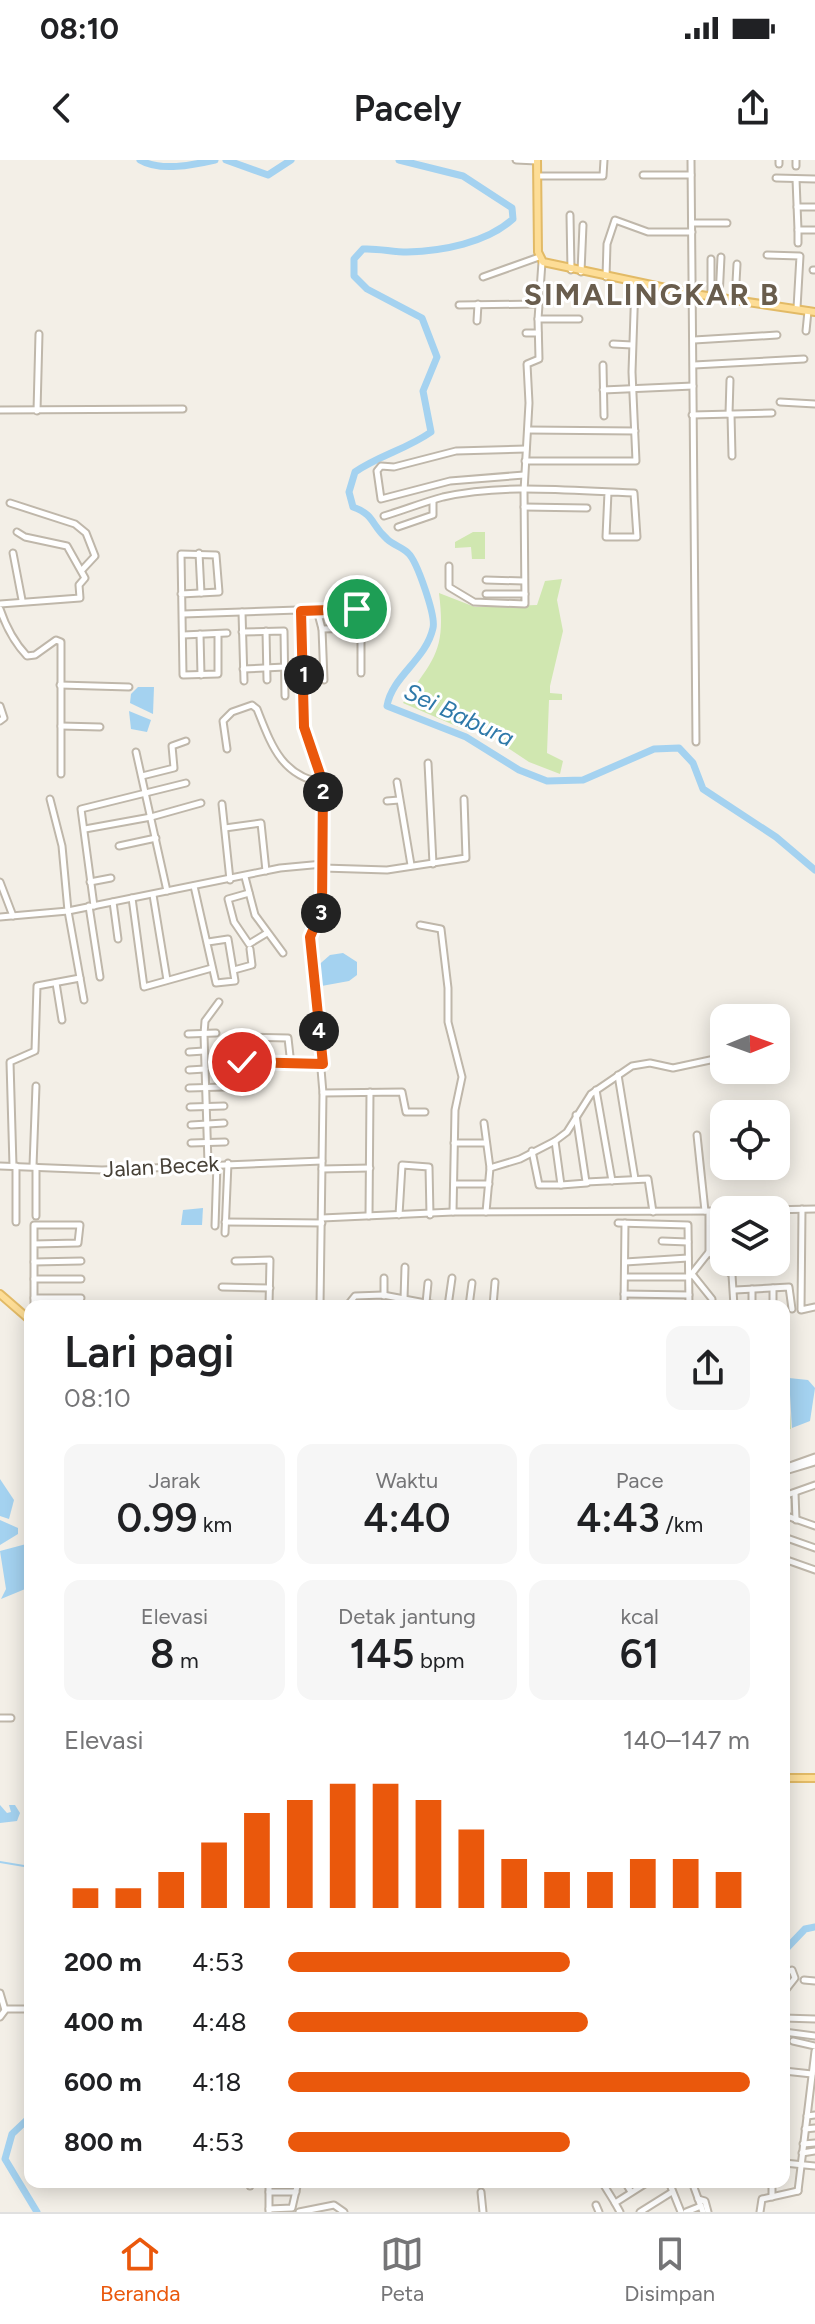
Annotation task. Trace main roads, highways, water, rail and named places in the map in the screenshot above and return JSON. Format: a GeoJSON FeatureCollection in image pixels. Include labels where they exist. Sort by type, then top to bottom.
{"type":"FeatureCollection","features":[{"type":"Feature","properties":{"kind":"main road"},"geometry":{"type":"LineString","coordinates":[[537,160],[540,259],[606,278],[812,311]]}},
{"type":"Feature","properties":{"kind":"main road"},"geometry":{"type":"LineString","coordinates":[[0,1296],[24,1314]]}},
{"type":"Feature","properties":{"kind":"main road"},"geometry":{"type":"LineString","coordinates":[[790,1778],[815,1778]]}},
{"type":"Feature","properties":{"kind":"water"},"geometry":{"type":"Polygon","coordinates":[[[138,687],[154,687],[153,714],[130,703],[131,694],[138,687]]]}},
{"type":"Feature","properties":{"kind":"water"},"geometry":{"type":"Polygon","coordinates":[[[129,711],[151,720],[147,732],[131,729],[129,711]]]}},
{"type":"Feature","properties":{"kind":"water"},"geometry":{"type":"Polygon","coordinates":[[[343,953],[357,962],[357,975],[349,981],[316,987],[314,969],[330,955],[343,953]]]}},
{"type":"Feature","properties":{"kind":"water"},"geometry":{"type":"Polygon","coordinates":[[[203,1208],[202,1225],[181,1225],[183,1210],[203,1208]]]}},
{"type":"Feature","properties":{"kind":"water"},"geometry":{"type":"Polygon","coordinates":[[[790,1378],[808,1380],[815,1388],[810,1421],[792,1428],[790,1378]]]}},
{"type":"Feature","properties":{"kind":"water"},"geometry":{"type":"Polygon","coordinates":[[[0,1479],[14,1500],[9,1519],[0,1516],[0,1479]]]}},
{"type":"Feature","properties":{"kind":"water"},"geometry":{"type":"Polygon","coordinates":[[[0,1520],[18,1528],[18,1534],[0,1545],[0,1520]]]}},
{"type":"Feature","properties":{"kind":"water"},"geometry":{"type":"Polygon","coordinates":[[[24,1545],[24,1589],[1,1599],[6,1589],[0,1551],[24,1545]]]}},
{"type":"Feature","properties":{"kind":"water"},"geometry":{"type":"Polygon","coordinates":[[[0,1805],[7,1813],[11,1812],[9,1805],[15,1805],[20,1813],[17,1821],[0,1823],[0,1805]]]}},
{"type":"Feature","properties":{"kind":"waterway","name":"Sei Babura"},"geometry":{"type":"LineString","coordinates":[[140,160],[167,167],[215,160]]}},
{"type":"Feature","properties":{"kind":"waterway","name":"Sei Babura"},"geometry":{"type":"LineString","coordinates":[[226,160],[268,175],[291,160]]}},
{"type":"Feature","properties":{"kind":"waterway","name":"Sei Babura"},"geometry":{"type":"LineString","coordinates":[[399,160],[463,176],[512,208],[513,219],[490,234],[463,244],[407,252],[363,249],[354,259],[354,276],[367,289],[422,318],[437,357],[423,391],[431,432],[355,472],[349,492],[353,507],[365,513],[387,539],[412,558],[432,612],[433,628],[429,639],[395,686],[387,706],[466,737],[519,770],[547,781],[583,780],[654,749],[679,748],[693,763],[703,789],[776,837],[815,870]]}},
{"type":"Feature","properties":{"kind":"waterway"},"geometry":{"type":"LineString","coordinates":[[0,1862],[24,1866]]}},
{"type":"Feature","properties":{"kind":"waterway"},"geometry":{"type":"LineString","coordinates":[[790,1945],[805,1929],[815,1927]]}},
{"type":"Feature","properties":{"kind":"waterway"},"geometry":{"type":"LineString","coordinates":[[24,2123],[12,2134],[5,2159],[37,2212]]}},
{"type":"Feature","properties":{"kind":"district","name":"SIMALINGKAR B"},"geometry":{"type":"Point","coordinates":[652,295]}}]}
